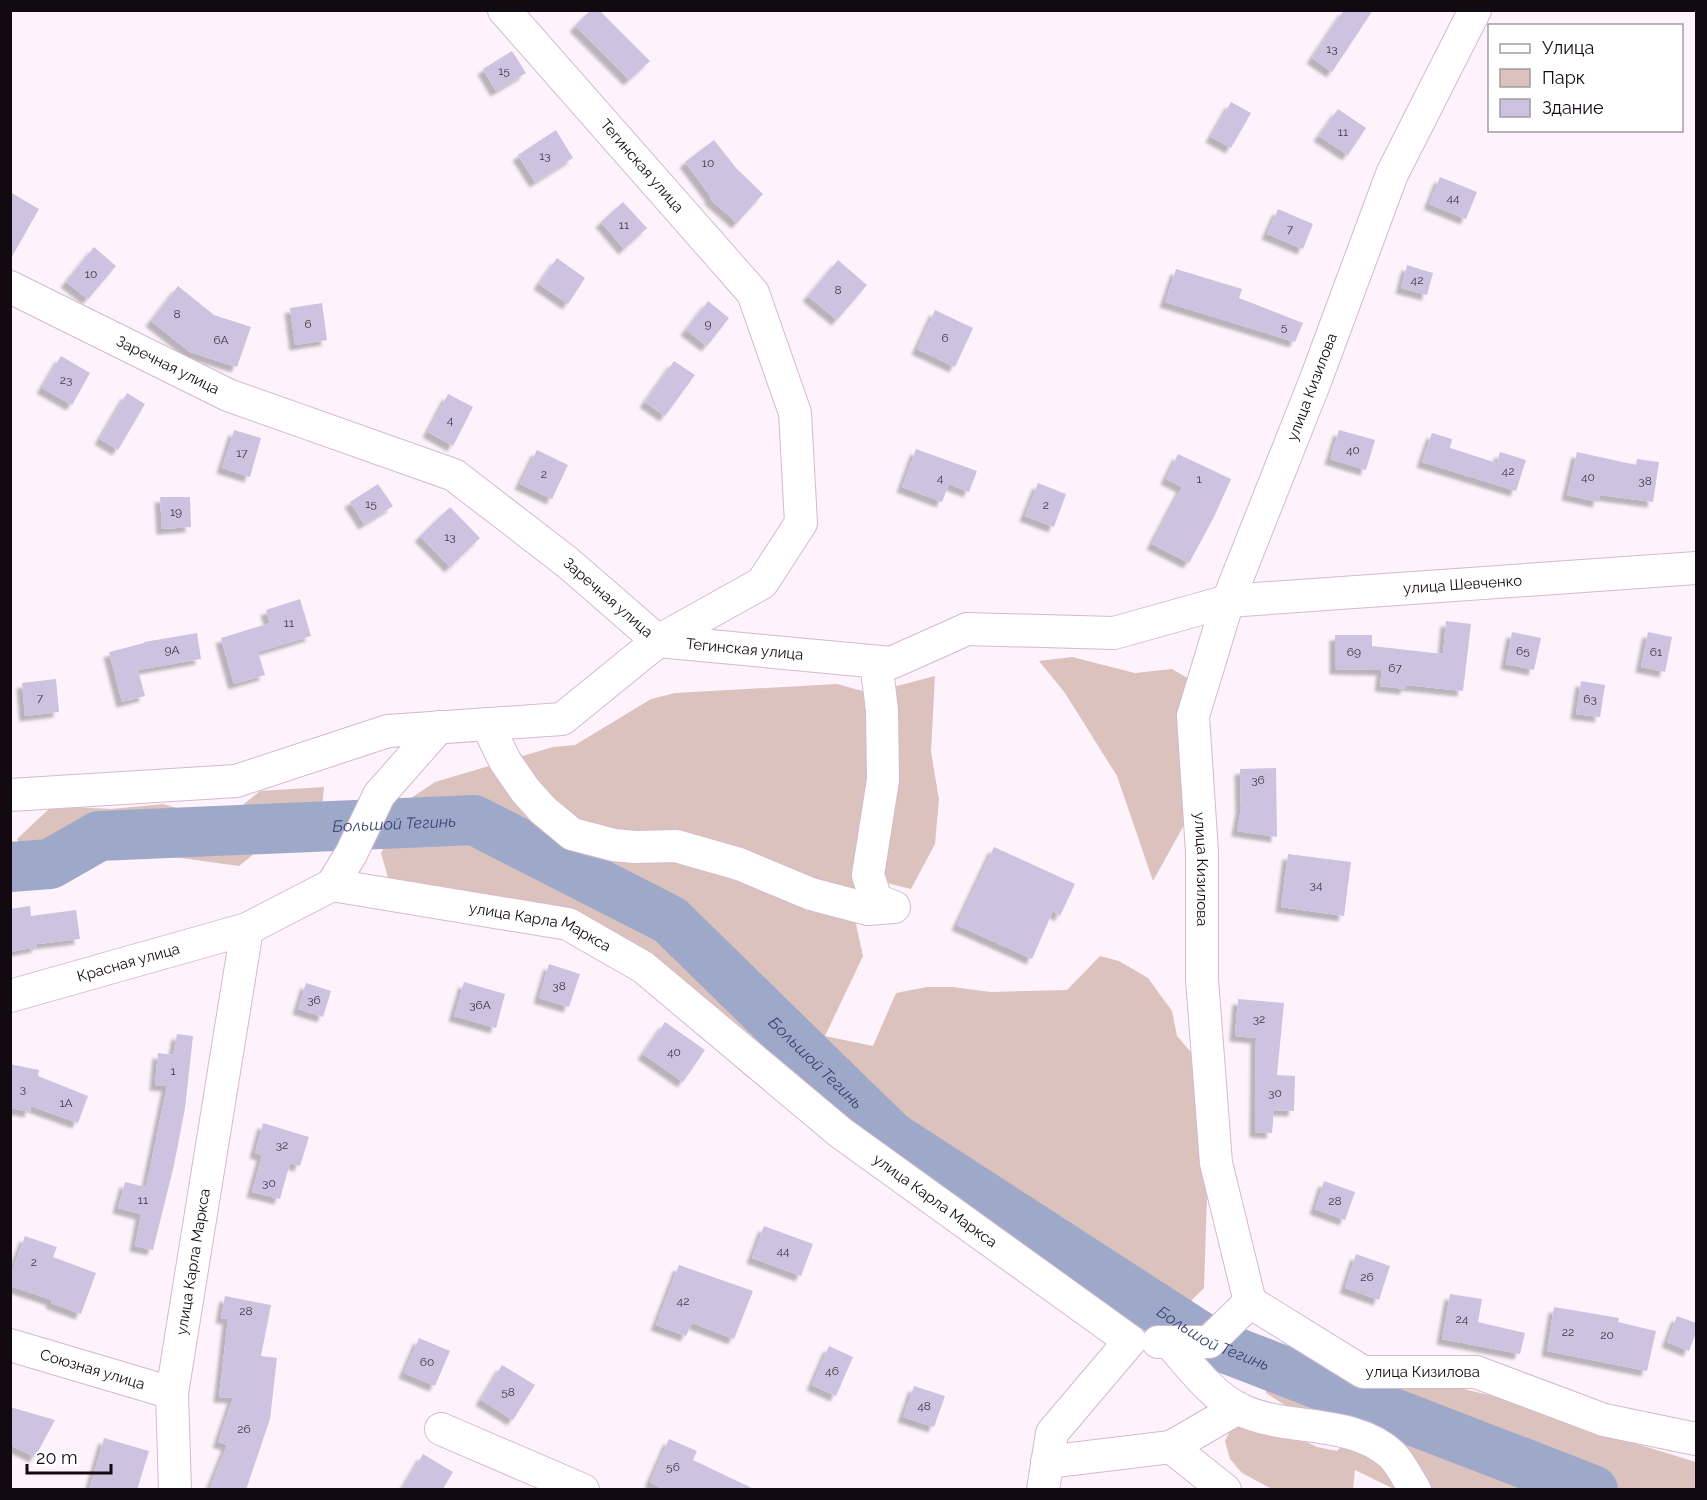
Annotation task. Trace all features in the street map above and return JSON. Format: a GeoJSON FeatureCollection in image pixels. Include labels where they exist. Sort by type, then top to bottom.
{"type":"FeatureCollection","features":[{"type":"Feature","properties":{"kind":"street","name":"Тегинская улица"},"geometry":{"type":"LineString","coordinates":[[504,10],[753,292],[795,413],[801,523],[762,583],[658,642]]}},
{"type":"Feature","properties":{"kind":"street","name":"улица Кизилова"},"geometry":{"type":"LineString","coordinates":[[1475,10],[1392,174],[1316,379],[1227,601],[1193,716],[1202,852],[1202,979],[1216,1164],[1250,1302],[1362,1372],[1476,1372],[1604,1420],[1696,1439]]}},
{"type":"Feature","properties":{"kind":"street","name":"Заречная улица"},"geometry":{"type":"LineString","coordinates":[[10,287],[228,395],[454,475],[567,562],[658,642],[562,719],[388,731],[236,781],[10,795]]}},
{"type":"Feature","properties":{"kind":"street","name":"улица Шевченко"},"geometry":{"type":"LineString","coordinates":[[1227,601],[1696,568]]}},
{"type":"Feature","properties":{"kind":"street","name":"Тегинская улица"},"geometry":{"type":"LineString","coordinates":[[658,642],[891,663],[967,629],[1114,633],[1227,601]]}},
{"type":"Feature","properties":{"kind":"street"},"geometry":{"type":"LineString","coordinates":[[487,724],[505,761],[525,790],[543,810],[572,834],[614,845],[676,846],[739,864],[811,894],[868,909],[894,907],[876,900],[867,876],[883,780],[882,710],[876,662]]}},
{"type":"Feature","properties":{"kind":"street"},"geometry":{"type":"LineString","coordinates":[[247,929],[332,885],[351,854],[379,795],[439,727]]}},
{"type":"Feature","properties":{"kind":"street","name":"улица Карла Маркса"},"geometry":{"type":"LineString","coordinates":[[332,885],[568,924],[643,967],[841,1133],[1130,1341]]}},
{"type":"Feature","properties":{"kind":"street","name":"улица Карла Маркса"},"geometry":{"type":"LineString","coordinates":[[175,1490],[172,1393],[247,929]]}},
{"type":"Feature","properties":{"kind":"street","name":"Красная улица"},"geometry":{"type":"LineString","coordinates":[[10,996],[247,929]]}},
{"type":"Feature","properties":{"kind":"street"},"geometry":{"type":"LineString","coordinates":[[1238,1408],[1171,1447],[1045,1476],[1052,1433],[1130,1341],[1209,1342],[1250,1302]]}},
{"type":"Feature","properties":{"kind":"street"},"geometry":{"type":"LineString","coordinates":[[1169,1342],[1211,1388],[1238,1408],[1259,1416],[1362,1435],[1392,1455],[1415,1490]]}},
{"type":"Feature","properties":{"kind":"street","name":"Союзная улица"},"geometry":{"type":"LineString","coordinates":[[10,1345],[172,1393]]}},
{"type":"Feature","properties":{"kind":"street"},"geometry":{"type":"LineString","coordinates":[[441,1429],[583,1490]]}},
{"type":"Feature","properties":{"kind":"street"},"geometry":{"type":"LineString","coordinates":[[1171,1447],[1225,1490]]}},
{"type":"Feature","properties":{"kind":"green space"},"geometry":{"type":"Polygon","coordinates":[[[1072,657],[1135,673],[1172,669],[1191,680],[1189,816],[1153,881],[1117,776],[1065,693],[1039,661],[1072,657]]]}},
{"type":"Feature","properties":{"kind":"green space"},"geometry":{"type":"Polygon","coordinates":[[[935,676],[931,752],[939,799],[935,844],[911,889],[883,882],[852,906],[863,956],[825,1036],[873,1046],[896,993],[927,987],[953,987],[990,992],[1067,990],[1100,956],[1119,961],[1148,978],[1172,1011],[1177,1036],[1196,1058],[1208,1164],[1204,1288],[1181,1311],[1209,1342],[1130,1341],[568,924],[389,881],[381,853],[408,800],[435,782],[553,747],[575,745],[651,699],[675,693],[837,684],[870,693],[935,676]]]}},
{"type":"Feature","properties":{"kind":"green space"},"geometry":{"type":"Polygon","coordinates":[[[324,787],[319,842],[271,840],[239,866],[123,850],[75,860],[25,855],[17,839],[52,806],[111,809],[163,804],[223,821],[260,791],[324,787]]]}},
{"type":"Feature","properties":{"kind":"green space"},"geometry":{"type":"Polygon","coordinates":[[[1288,1346],[1367,1386],[1464,1389],[1533,1406],[1630,1442],[1696,1462],[1696,1489],[1394,1489],[1355,1470],[1353,1489],[1272,1489],[1242,1473],[1230,1459],[1225,1441],[1233,1425],[1277,1428],[1317,1447],[1337,1451],[1367,1420],[1352,1417],[1303,1417],[1266,1393],[1267,1351],[1288,1346]]]}},
{"type":"Feature","properties":{"kind":"building"},"geometry":{"type":"Polygon","coordinates":[[[591,10],[599,10],[650,61],[629,80],[575,26],[591,10]]]}},
{"type":"Feature","properties":{"kind":"building"},"geometry":{"type":"Polygon","coordinates":[[[1344,10],[1373,10],[1332,72],[1312,58],[1344,10]]]}},
{"type":"Feature","properties":{"kind":"building"},"geometry":{"type":"Polygon","coordinates":[[[512,51],[526,73],[496,91],[483,69],[512,51]]]}},
{"type":"Feature","properties":{"kind":"building"},"geometry":{"type":"Polygon","coordinates":[[[1231,102],[1251,113],[1231,148],[1211,137],[1231,102]]]}},
{"type":"Feature","properties":{"kind":"building"},"geometry":{"type":"Polygon","coordinates":[[[1338,109],[1366,128],[1348,155],[1319,136],[1338,109]]]}},
{"type":"Feature","properties":{"kind":"building"},"geometry":{"type":"Polygon","coordinates":[[[556,130],[573,158],[535,182],[518,155],[556,130]]]}},
{"type":"Feature","properties":{"kind":"building"},"geometry":{"type":"Polygon","coordinates":[[[714,140],[736,168],[763,194],[737,223],[710,199],[711,197],[685,162],[714,140]]]}},
{"type":"Feature","properties":{"kind":"building"},"geometry":{"type":"Polygon","coordinates":[[[1440,177],[1477,192],[1466,219],[1429,204],[1440,177]]]}},
{"type":"Feature","properties":{"kind":"building"},"geometry":{"type":"Polygon","coordinates":[[[10,192],[39,209],[10,260],[10,192]]]}},
{"type":"Feature","properties":{"kind":"building"},"geometry":{"type":"Polygon","coordinates":[[[623,202],[647,228],[624,249],[601,222],[623,202]]]}},
{"type":"Feature","properties":{"kind":"building"},"geometry":{"type":"Polygon","coordinates":[[[1278,209],[1313,224],[1303,249],[1267,234],[1278,209]]]}},
{"type":"Feature","properties":{"kind":"building"},"geometry":{"type":"Polygon","coordinates":[[[94,247],[116,266],[88,299],[66,282],[94,247]]]}},
{"type":"Feature","properties":{"kind":"building"},"geometry":{"type":"Polygon","coordinates":[[[557,258],[585,278],[568,304],[539,284],[557,258]]]}},
{"type":"Feature","properties":{"kind":"building"},"geometry":{"type":"Polygon","coordinates":[[[838,260],[867,285],[837,320],[808,296],[838,260]]]}},
{"type":"Feature","properties":{"kind":"building"},"geometry":{"type":"Polygon","coordinates":[[[1407,265],[1433,273],[1427,295],[1401,288],[1407,265]]]}},
{"type":"Feature","properties":{"kind":"building"},"geometry":{"type":"Polygon","coordinates":[[[1176,269],[1242,289],[1239,298],[1303,323],[1295,342],[1165,302],[1176,269]]]}},
{"type":"Feature","properties":{"kind":"building"},"geometry":{"type":"Polygon","coordinates":[[[178,286],[214,315],[251,327],[237,367],[190,352],[151,321],[178,286]]]}},
{"type":"Feature","properties":{"kind":"building"},"geometry":{"type":"Polygon","coordinates":[[[708,301],[729,318],[707,346],[686,330],[708,301]]]}},
{"type":"Feature","properties":{"kind":"building"},"geometry":{"type":"Polygon","coordinates":[[[322,303],[327,340],[295,345],[290,308],[322,303]]]}},
{"type":"Feature","properties":{"kind":"building"},"geometry":{"type":"Polygon","coordinates":[[[935,310],[973,328],[955,367],[917,349],[935,310]]]}},
{"type":"Feature","properties":{"kind":"building"},"geometry":{"type":"Polygon","coordinates":[[[61,356],[90,373],[72,405],[42,388],[61,356]]]}},
{"type":"Feature","properties":{"kind":"building"},"geometry":{"type":"Polygon","coordinates":[[[674,361],[695,375],[665,416],[645,402],[674,361]]]}},
{"type":"Feature","properties":{"kind":"building"},"geometry":{"type":"Polygon","coordinates":[[[127,393],[145,404],[118,450],[100,439],[127,393]]]}},
{"type":"Feature","properties":{"kind":"building"},"geometry":{"type":"Polygon","coordinates":[[[448,394],[473,407],[453,446],[428,432],[448,394]]]}},
{"type":"Feature","properties":{"kind":"building"},"geometry":{"type":"Polygon","coordinates":[[[234,430],[261,438],[250,477],[222,468],[234,430]]]}},
{"type":"Feature","properties":{"kind":"building"},"geometry":{"type":"Polygon","coordinates":[[[1339,430],[1375,440],[1366,470],[1330,459],[1339,430]]]}},
{"type":"Feature","properties":{"kind":"building"},"geometry":{"type":"Polygon","coordinates":[[[1432,433],[1452,439],[1450,448],[1497,463],[1500,452],[1526,460],[1516,491],[1422,462],[1432,433]]]}},
{"type":"Feature","properties":{"kind":"building"},"geometry":{"type":"Polygon","coordinates":[[[916,449],[977,471],[969,492],[949,484],[942,502],[902,487],[916,449]]]}},
{"type":"Feature","properties":{"kind":"building"},"geometry":{"type":"Polygon","coordinates":[[[537,450],[568,465],[552,499],[520,484],[537,450]]]}},
{"type":"Feature","properties":{"kind":"building"},"geometry":{"type":"Polygon","coordinates":[[[1577,452],[1636,465],[1637,459],[1659,462],[1653,502],[1600,495],[1598,502],[1567,495],[1577,452]]]}},
{"type":"Feature","properties":{"kind":"building"},"geometry":{"type":"Polygon","coordinates":[[[1178,454],[1231,479],[1189,563],[1152,544],[1182,487],[1166,479],[1178,454]]]}},
{"type":"Feature","properties":{"kind":"building"},"geometry":{"type":"Polygon","coordinates":[[[1038,483],[1066,494],[1054,527],[1025,516],[1038,483]]]}},
{"type":"Feature","properties":{"kind":"building"},"geometry":{"type":"Polygon","coordinates":[[[378,484],[393,506],[364,524],[350,502],[378,484]]]}},
{"type":"Feature","properties":{"kind":"building"},"geometry":{"type":"Polygon","coordinates":[[[160,497],[190,497],[191,527],[162,529],[160,497]]]}},
{"type":"Feature","properties":{"kind":"building"},"geometry":{"type":"Polygon","coordinates":[[[450,507],[480,538],[450,567],[420,536],[450,507]]]}},
{"type":"Feature","properties":{"kind":"building"},"geometry":{"type":"Polygon","coordinates":[[[300,599],[311,636],[258,652],[265,675],[234,684],[221,638],[270,623],[266,610],[300,599]]]}},
{"type":"Feature","properties":{"kind":"building"},"geometry":{"type":"Polygon","coordinates":[[[1446,621],[1471,624],[1463,691],[1406,685],[1406,689],[1380,686],[1382,670],[1335,669],[1335,635],[1372,635],[1372,646],[1443,654],[1446,621]]]}},
{"type":"Feature","properties":{"kind":"building"},"geometry":{"type":"Polygon","coordinates":[[[1512,632],[1541,638],[1534,670],[1506,664],[1512,632]]]}},
{"type":"Feature","properties":{"kind":"building"},"geometry":{"type":"Polygon","coordinates":[[[1648,632],[1672,637],[1665,672],[1641,667],[1648,632]]]}},
{"type":"Feature","properties":{"kind":"building"},"geometry":{"type":"Polygon","coordinates":[[[197,633],[201,659],[138,670],[145,696],[122,702],[109,652],[144,642],[197,633]]]}},
{"type":"Feature","properties":{"kind":"building"},"geometry":{"type":"Polygon","coordinates":[[[56,679],[59,712],[25,716],[22,683],[56,679]]]}},
{"type":"Feature","properties":{"kind":"building"},"geometry":{"type":"Polygon","coordinates":[[[1581,681],[1605,685],[1600,717],[1576,714],[1581,681]]]}},
{"type":"Feature","properties":{"kind":"building"},"geometry":{"type":"Polygon","coordinates":[[[1276,768],[1277,837],[1237,831],[1241,808],[1240,769],[1276,768]]]}},
{"type":"Feature","properties":{"kind":"building"},"geometry":{"type":"Polygon","coordinates":[[[994,847],[1075,884],[1060,916],[1053,911],[1032,959],[957,925],[994,847]]]}},
{"type":"Feature","properties":{"kind":"building"},"geometry":{"type":"Polygon","coordinates":[[[1288,854],[1351,862],[1344,916],[1281,907],[1288,854]]]}},
{"type":"Feature","properties":{"kind":"building"},"geometry":{"type":"Polygon","coordinates":[[[30,906],[31,916],[76,910],[80,939],[37,944],[37,947],[10,952],[10,909],[30,906]]]}},
{"type":"Feature","properties":{"kind":"building"},"geometry":{"type":"Polygon","coordinates":[[[549,964],[580,974],[569,1007],[539,998],[549,964]]]}},
{"type":"Feature","properties":{"kind":"building"},"geometry":{"type":"Polygon","coordinates":[[[464,982],[505,994],[496,1028],[454,1016],[464,982]]]}},
{"type":"Feature","properties":{"kind":"building"},"geometry":{"type":"Polygon","coordinates":[[[306,983],[331,991],[323,1017],[298,1009],[306,983]]]}},
{"type":"Feature","properties":{"kind":"building"},"geometry":{"type":"Polygon","coordinates":[[[1238,999],[1284,1003],[1277,1075],[1295,1076],[1294,1111],[1274,1110],[1272,1133],[1255,1132],[1256,1038],[1235,1036],[1238,999]]]}},
{"type":"Feature","properties":{"kind":"building"},"geometry":{"type":"Polygon","coordinates":[[[665,1022],[705,1050],[683,1082],[643,1054],[665,1022]]]}},
{"type":"Feature","properties":{"kind":"building"},"geometry":{"type":"Polygon","coordinates":[[[177,1034],[193,1036],[185,1108],[153,1250],[135,1246],[141,1214],[118,1208],[125,1182],[146,1187],[167,1086],[155,1085],[158,1053],[173,1055],[177,1034]]]}},
{"type":"Feature","properties":{"kind":"building"},"geometry":{"type":"Polygon","coordinates":[[[10,1064],[39,1070],[38,1076],[88,1096],[78,1123],[31,1106],[30,1112],[10,1108],[10,1064]]]}},
{"type":"Feature","properties":{"kind":"building"},"geometry":{"type":"Polygon","coordinates":[[[263,1123],[309,1137],[300,1166],[290,1163],[280,1199],[252,1192],[262,1155],[255,1153],[263,1123]]]}},
{"type":"Feature","properties":{"kind":"building"},"geometry":{"type":"Polygon","coordinates":[[[1324,1181],[1355,1192],[1345,1220],[1315,1209],[1324,1181]]]}},
{"type":"Feature","properties":{"kind":"building"},"geometry":{"type":"Polygon","coordinates":[[[764,1226],[813,1244],[801,1276],[752,1258],[764,1226]]]}},
{"type":"Feature","properties":{"kind":"building"},"geometry":{"type":"Polygon","coordinates":[[[25,1236],[57,1247],[53,1257],[96,1273],[81,1314],[51,1303],[52,1300],[10,1286],[10,1277],[25,1236]]]}},
{"type":"Feature","properties":{"kind":"building"},"geometry":{"type":"Polygon","coordinates":[[[1356,1254],[1390,1266],[1379,1300],[1345,1288],[1356,1254]]]}},
{"type":"Feature","properties":{"kind":"building"},"geometry":{"type":"Polygon","coordinates":[[[679,1265],[753,1291],[734,1339],[692,1323],[686,1336],[656,1325],[679,1265]]]}},
{"type":"Feature","properties":{"kind":"building"},"geometry":{"type":"Polygon","coordinates":[[[1450,1294],[1482,1299],[1478,1322],[1525,1333],[1520,1354],[1442,1339],[1450,1294]]]}},
{"type":"Feature","properties":{"kind":"building"},"geometry":{"type":"Polygon","coordinates":[[[225,1296],[271,1305],[261,1356],[277,1358],[270,1419],[246,1490],[209,1490],[227,1445],[218,1442],[233,1398],[219,1397],[228,1319],[221,1318],[225,1296]]]}},
{"type":"Feature","properties":{"kind":"building"},"geometry":{"type":"Polygon","coordinates":[[[1554,1307],[1619,1318],[1618,1322],[1656,1331],[1647,1371],[1547,1351],[1554,1307]]]}},
{"type":"Feature","properties":{"kind":"building"},"geometry":{"type":"Polygon","coordinates":[[[1677,1316],[1696,1323],[1696,1333],[1689,1351],[1667,1342],[1677,1316]]]}},
{"type":"Feature","properties":{"kind":"building"},"geometry":{"type":"Polygon","coordinates":[[[419,1338],[450,1351],[435,1386],[404,1373],[419,1338]]]}},
{"type":"Feature","properties":{"kind":"building"},"geometry":{"type":"Polygon","coordinates":[[[829,1346],[853,1357],[836,1396],[812,1385],[829,1346]]]}},
{"type":"Feature","properties":{"kind":"building"},"geometry":{"type":"Polygon","coordinates":[[[502,1365],[535,1385],[513,1420],[481,1400],[502,1365]]]}},
{"type":"Feature","properties":{"kind":"building"},"geometry":{"type":"Polygon","coordinates":[[[914,1386],[945,1396],[934,1427],[903,1417],[914,1386]]]}},
{"type":"Feature","properties":{"kind":"building"},"geometry":{"type":"Polygon","coordinates":[[[10,1407],[55,1420],[35,1457],[10,1445],[10,1407]]]}},
{"type":"Feature","properties":{"kind":"building"},"geometry":{"type":"Polygon","coordinates":[[[104,1438],[149,1451],[137,1490],[89,1490],[104,1438]]]}},
{"type":"Feature","properties":{"kind":"building"},"geometry":{"type":"Polygon","coordinates":[[[669,1439],[697,1451],[693,1460],[756,1490],[665,1490],[650,1482],[669,1439]]]}},
{"type":"Feature","properties":{"kind":"building"},"geometry":{"type":"Polygon","coordinates":[[[423,1454],[453,1472],[442,1490],[402,1490],[423,1454]]]}},
{"type":"Feature","properties":{"kind":"waterway","name":"Большой Тегинь"},"geometry":{"type":"LineString","coordinates":[[10,867],[50,864],[99,836],[474,820],[670,920],[891,1136],[1209,1342],[1593,1490]]}}]}
